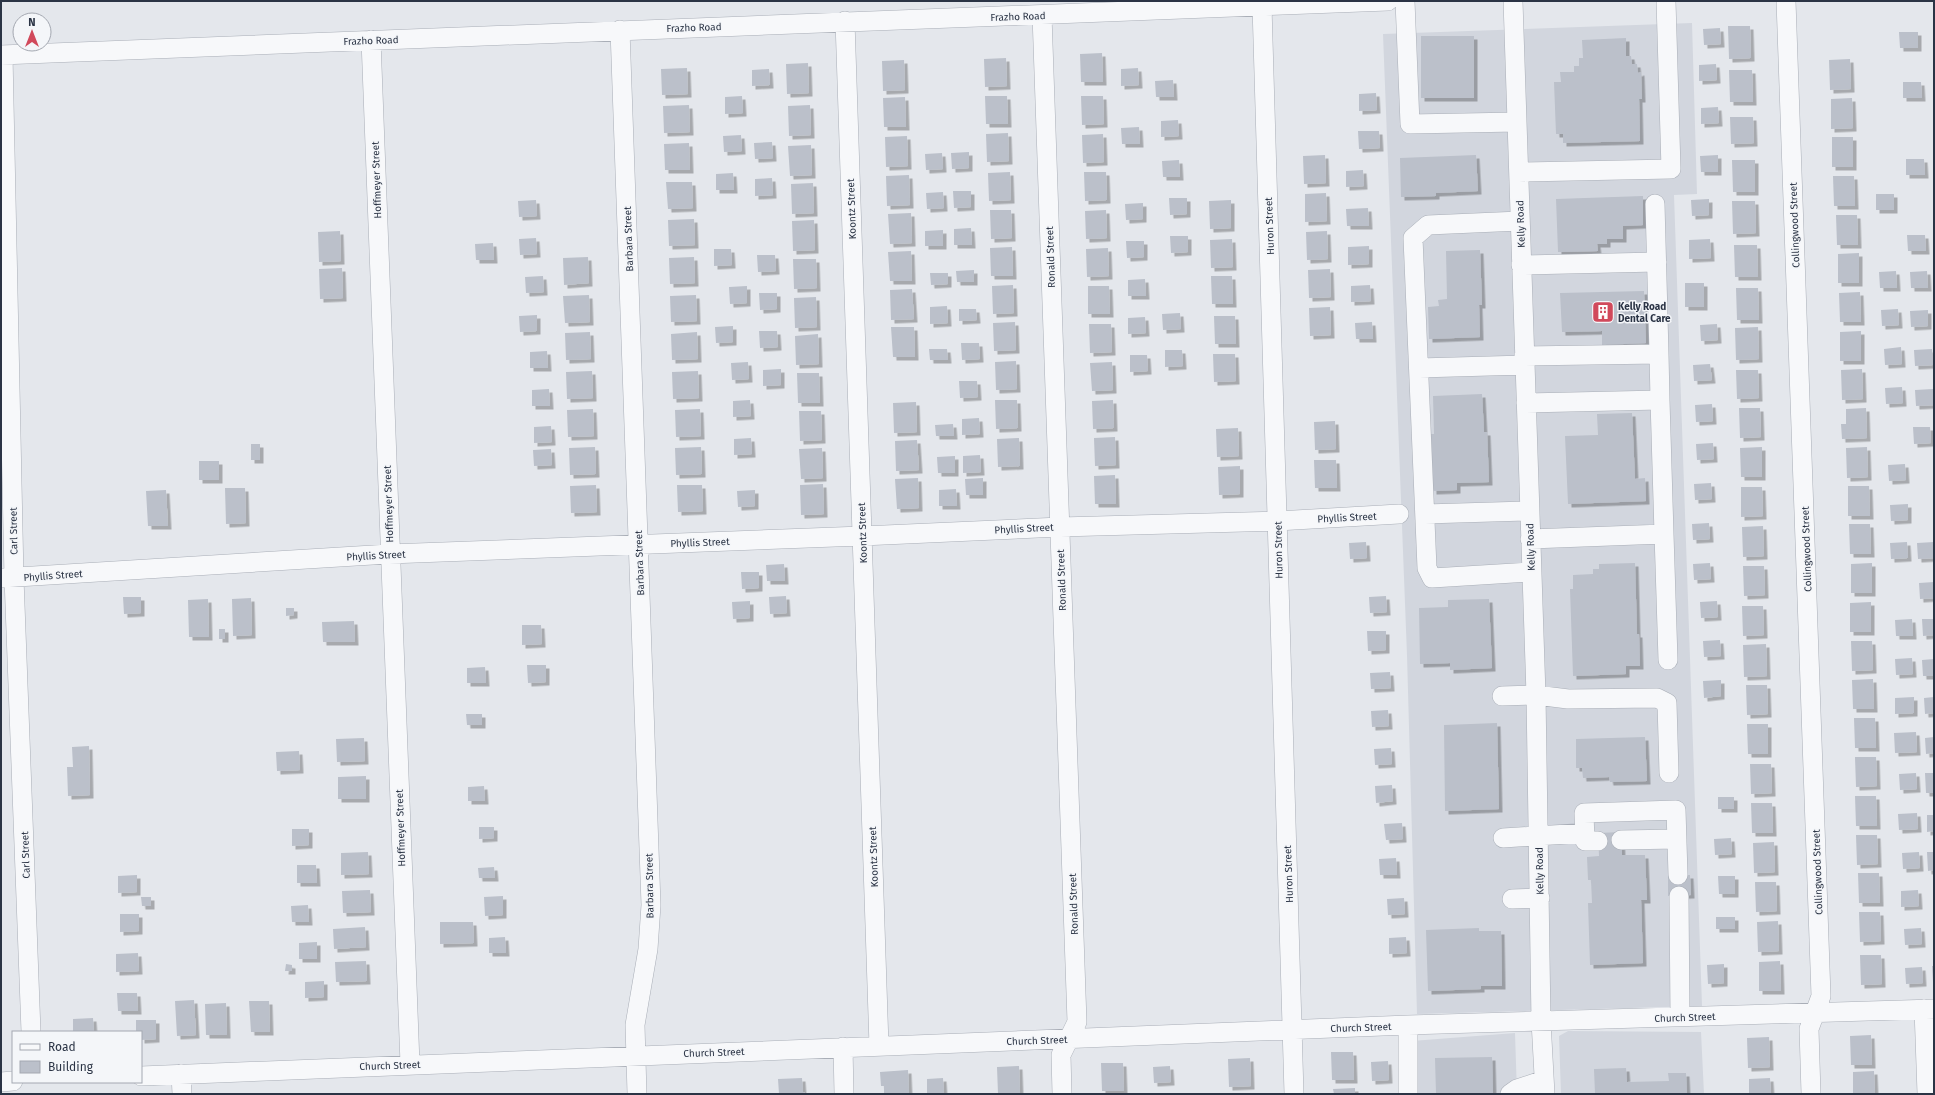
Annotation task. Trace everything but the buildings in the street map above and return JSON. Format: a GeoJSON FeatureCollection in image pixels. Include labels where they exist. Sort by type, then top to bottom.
{"type":"FeatureCollection","features":[{"type":"Feature","properties":{"kind":"street","name":"Frazho Road"},"geometry":{"type":"LineString","coordinates":[[2,55],[845,21],[1016,8],[1042,15],[1253,4],[1388,1]]}},
{"type":"Feature","properties":{"kind":"street"},"geometry":{"type":"LineString","coordinates":[[1405,1],[1410,124],[1517,122]]}},
{"type":"Feature","properties":{"kind":"street","name":"Kelly Road"},"geometry":{"type":"LineString","coordinates":[[1513,1],[1536,694],[1541,1021],[1545,1087]]}},
{"type":"Feature","properties":{"kind":"street"},"geometry":{"type":"LineString","coordinates":[[1519,172],[1671,169],[1666,1]]}},
{"type":"Feature","properties":{"kind":"street","name":"Collingwood Street"},"geometry":{"type":"LineString","coordinates":[[1786,1],[1821,996],[1809,1029],[1811,1094]]}},
{"type":"Feature","properties":{"kind":"street","name":"Huron Street"},"geometry":{"type":"LineString","coordinates":[[1253,4],[1277,521],[1294,1094]]}},
{"type":"Feature","properties":{"kind":"street","name":"Ronald Street"},"geometry":{"type":"LineString","coordinates":[[1042,15],[1077,1022],[1061,1055],[1062,1094]]}},
{"type":"Feature","properties":{"kind":"street","name":"Koontz Street"},"geometry":{"type":"LineString","coordinates":[[845,21],[879,1046]]}},
{"type":"Feature","properties":{"kind":"street","name":"Barbara Street"},"geometry":{"type":"LineString","coordinates":[[620,30],[651,905],[648,949],[635,1025],[637,1094]]}},
{"type":"Feature","properties":{"kind":"street","name":"Hoffmeyer Street"},"geometry":{"type":"LineString","coordinates":[[371,40],[389,554],[410,1064]]}},
{"type":"Feature","properties":{"kind":"street","name":"Carl Street"},"geometry":{"type":"LineString","coordinates":[[2,55],[7,578],[31,1031]]}},
{"type":"Feature","properties":{"kind":"street"},"geometry":{"type":"LineString","coordinates":[[1655,204],[1668,660]]}},
{"type":"Feature","properties":{"kind":"street"},"geometry":{"type":"LineString","coordinates":[[1520,221],[1428,225],[1413,238],[1427,568],[1432,578],[1531,572]]}},
{"type":"Feature","properties":{"kind":"street"},"geometry":{"type":"LineString","coordinates":[[1521,265],[1657,262]]}},
{"type":"Feature","properties":{"kind":"street"},"geometry":{"type":"LineString","coordinates":[[1419,368],[1524,360],[1659,354]]}},
{"type":"Feature","properties":{"kind":"street"},"geometry":{"type":"LineString","coordinates":[[1526,403],[1660,400]]}},
{"type":"Feature","properties":{"kind":"street"},"geometry":{"type":"LineString","coordinates":[[1425,514],[1529,511]]}},
{"type":"Feature","properties":{"kind":"street","name":"Phyllis Street"},"geometry":{"type":"LineString","coordinates":[[7,578],[389,554],[1060,527],[1277,521],[1399,514]]}},
{"type":"Feature","properties":{"kind":"street"},"geometry":{"type":"LineString","coordinates":[[1530,539],[1664,534]]}},
{"type":"Feature","properties":{"kind":"street"},"geometry":{"type":"LineString","coordinates":[[1502,696],[1536,694],[1568,700],[1657,698],[1667,703],[1670,773]]}},
{"type":"Feature","properties":{"kind":"street"},"geometry":{"type":"LineString","coordinates":[[1503,838],[1591,837],[1584,812],[1676,810],[1678,875]]}},
{"type":"Feature","properties":{"kind":"street"},"geometry":{"type":"LineString","coordinates":[[1621,840],[1677,839]]}},
{"type":"Feature","properties":{"kind":"street"},"geometry":{"type":"LineString","coordinates":[[1679,896],[1680,1017]]}},
{"type":"Feature","properties":{"kind":"street"},"geometry":{"type":"LineString","coordinates":[[1512,899],[1540,898]]}},
{"type":"Feature","properties":{"kind":"street"},"geometry":{"type":"LineString","coordinates":[[1927,1094],[1929,1009]]}},
{"type":"Feature","properties":{"kind":"street","name":"Church Street"},"geometry":{"type":"LineString","coordinates":[[142,1076],[1408,1025],[1929,1009]]}},
{"type":"Feature","properties":{"kind":"street"},"geometry":{"type":"LineString","coordinates":[[1408,1025],[1408,1094]]}},
{"type":"Feature","properties":{"kind":"street"},"geometry":{"type":"LineString","coordinates":[[843,1047],[844,1094]]}},
{"type":"Feature","properties":{"kind":"street"},"geometry":{"type":"LineString","coordinates":[[181,1074],[182,1094]]}},
{"type":"Feature","properties":{"kind":"street"},"geometry":{"type":"LineString","coordinates":[[1,1082],[12,1081]]}},
{"type":"Feature","properties":{"kind":"street"},"geometry":{"type":"LineString","coordinates":[[1510,1094],[1517,1089],[1545,1087]]}},
{"type":"Feature","properties":{"kind":"shaded area"},"geometry":{"type":"Polygon","coordinates":[[[1692,23],[1697,194],[1674,195],[1702,1006],[1417,1014],[1407,655],[1383,34],[1692,23]]]}},
{"type":"Feature","properties":{"kind":"shaded area"},"geometry":{"type":"Polygon","coordinates":[[[1568,1031],[1701,1032],[1704,1094],[1561,1094],[1559,1036],[1568,1031]]]}},
{"type":"Feature","properties":{"kind":"shaded area"},"geometry":{"type":"Polygon","coordinates":[[[1515,1033],[1517,1094],[1401,1094],[1399,1042],[1515,1033]]]}},
{"type":"Feature","properties":{"kind":"place","name":"Kelly Road Dental Care"},"geometry":{"type":"Point","coordinates":[1603,312]}}]}
